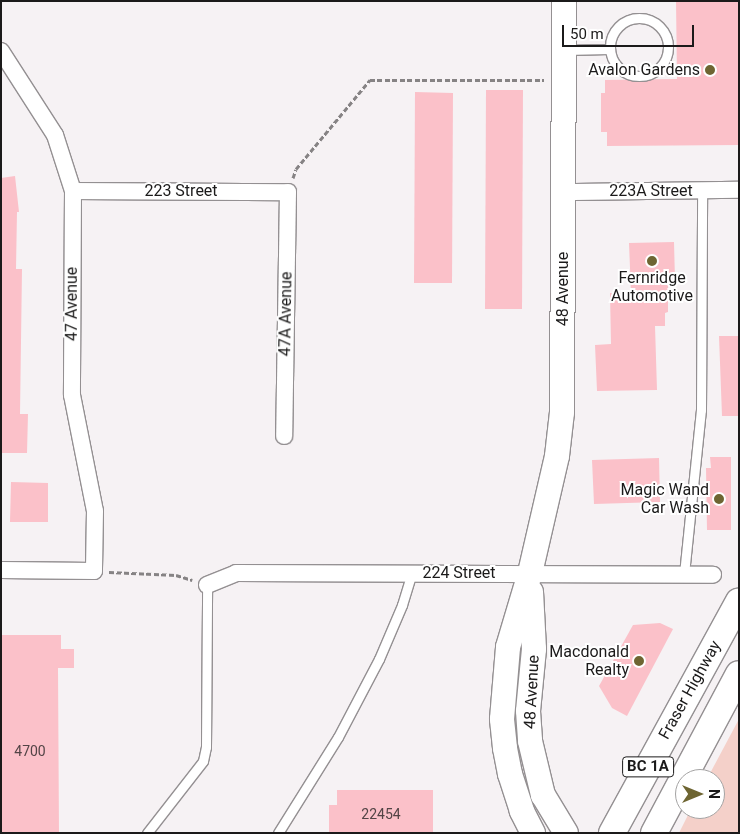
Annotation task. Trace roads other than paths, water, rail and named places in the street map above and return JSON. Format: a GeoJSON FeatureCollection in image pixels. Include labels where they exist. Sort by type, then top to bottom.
{"type":"FeatureCollection","features":[{"type":"Feature","properties":{"kind":"main road","name":"48 Avenue"},"geometry":{"type":"LineString","coordinates":[[533,833],[522,811],[510,774],[504,748],[502,719],[508,647],[530,572],[560,435],[564,192],[564,1]]}},
{"type":"Feature","properties":{"kind":"main road","name":"48 Avenue"},"geometry":{"type":"LineString","coordinates":[[530,572],[534,649],[528,711],[530,741],[543,795],[566,833]]}},
{"type":"Feature","properties":{"kind":"main road","name":"Fraser Highway"},"geometry":{"type":"LineString","coordinates":[[612,833],[739,601]]}},
{"type":"Feature","properties":{"kind":"main road","name":"BC 1A"},"geometry":{"type":"LineString","coordinates":[[654,833],[739,674]]}},
{"type":"Feature","properties":{"kind":"street","name":"47 Avenue"},"geometry":{"type":"LineString","coordinates":[[1,570],[94,571],[95,511],[72,395],[73,191],[54,136],[2,53]]}},
{"type":"Feature","properties":{"kind":"street","name":"223A Street"},"geometry":{"type":"LineString","coordinates":[[564,192],[739,190]]}},
{"type":"Feature","properties":{"kind":"street","name":"223 Street"},"geometry":{"type":"LineString","coordinates":[[73,191],[288,192]]}},
{"type":"Feature","properties":{"kind":"street","name":"47A Avenue"},"geometry":{"type":"LineString","coordinates":[[284,436],[288,192]]}},
{"type":"Feature","properties":{"kind":"street","name":"224 Street"},"geometry":{"type":"LineString","coordinates":[[207,584],[236,573],[530,572],[713,575]]}},
{"type":"Feature","properties":{"kind":"lane"},"geometry":{"type":"LineString","coordinates":[[637,17],[655,21],[667,37],[669,47],[661,66],[644,76],[634,76],[616,66],[610,49],[614,31],[620,24],[637,17]]}},
{"type":"Feature","properties":{"kind":"lane"},"geometry":{"type":"LineString","coordinates":[[564,50],[610,49]]}},
{"type":"Feature","properties":{"kind":"lane"},"geometry":{"type":"LineString","coordinates":[[684,574],[701,410],[702,191]]}},
{"type":"Feature","properties":{"kind":"lane"},"geometry":{"type":"LineString","coordinates":[[278,833],[338,737],[379,659],[402,606],[412,572]]}},
{"type":"Feature","properties":{"kind":"lane"},"geometry":{"type":"LineString","coordinates":[[147,833],[203,761],[206,747],[207,584]]}},
{"type":"Feature","properties":{"kind":"place","name":"Avalon Gardens"},"geometry":{"type":"Point","coordinates":[710,70]}},
{"type":"Feature","properties":{"kind":"place","name":"Fernridge Automotive"},"geometry":{"type":"Point","coordinates":[652,261]}},
{"type":"Feature","properties":{"kind":"place","name":"Magic Wand Car Wash"},"geometry":{"type":"Point","coordinates":[719,499]}},
{"type":"Feature","properties":{"kind":"place","name":"Macdonald Realty"},"geometry":{"type":"Point","coordinates":[639,661]}}]}
